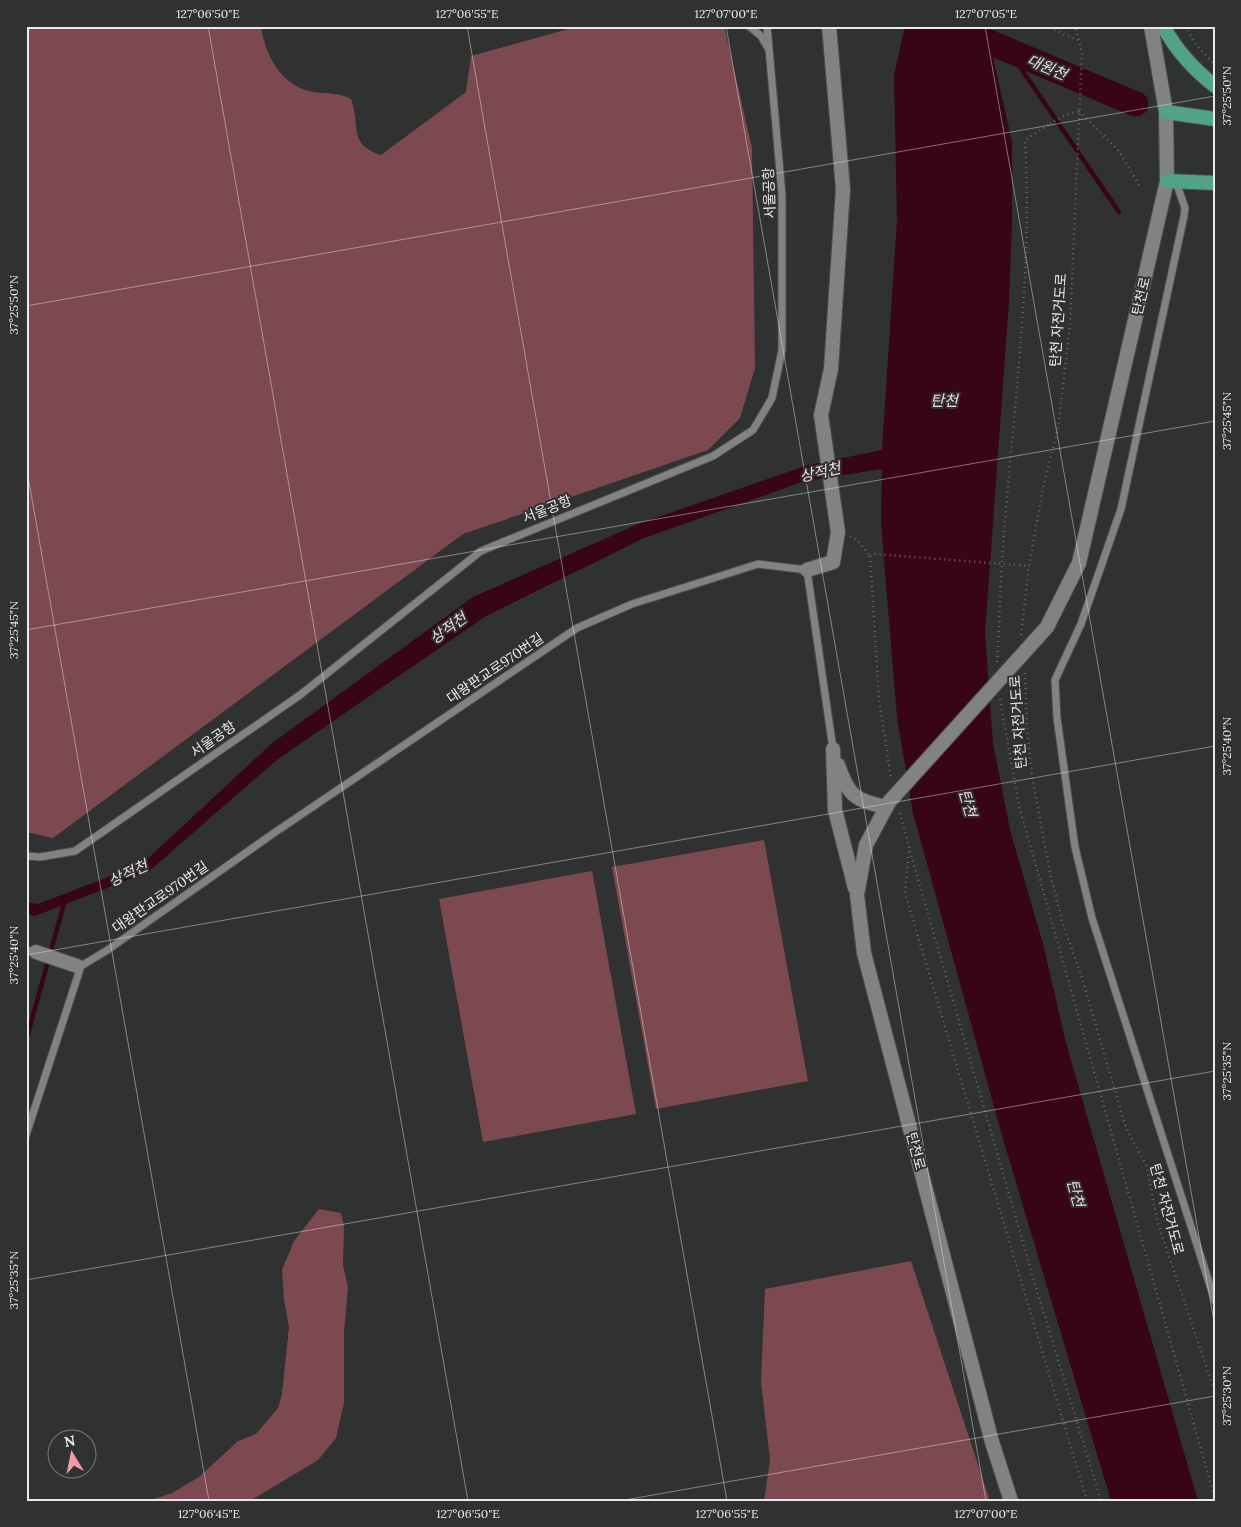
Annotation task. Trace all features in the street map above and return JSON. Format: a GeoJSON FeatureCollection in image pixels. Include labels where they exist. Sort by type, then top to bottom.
{"type":"FeatureCollection","features":[{"type":"Feature","properties":{"kind":"main road"},"geometry":{"type":"LineString","coordinates":[[807,570],[833,562],[838,532],[821,415],[831,369],[843,189],[829,26]]}},
{"type":"Feature","properties":{"kind":"main road","name":"탄천로"},"geometry":{"type":"LineString","coordinates":[[1011,1501],[992,1442],[864,953],[857,894],[866,845],[891,807],[1047,627],[1079,563],[1172,181],[1166,112],[1151,26]]}},
{"type":"Feature","properties":{"kind":"main road"},"geometry":{"type":"LineString","coordinates":[[1163,26],[1171,40],[1196,71],[1215,86]]}},
{"type":"Feature","properties":{"kind":"main road"},"geometry":{"type":"LineString","coordinates":[[1166,112],[1215,119]]}},
{"type":"Feature","properties":{"kind":"main road"},"geometry":{"type":"LineString","coordinates":[[1172,181],[1215,183]]}},
{"type":"Feature","properties":{"kind":"main road"},"geometry":{"type":"LineString","coordinates":[[833,749],[845,784],[859,801],[891,807]]}},
{"type":"Feature","properties":{"kind":"main road"},"geometry":{"type":"LineString","coordinates":[[833,749],[835,810],[857,894]]}},
{"type":"Feature","properties":{"kind":"main road"},"geometry":{"type":"LineString","coordinates":[[31,951],[79,966]]}},
{"type":"Feature","properties":{"kind":"lane"},"geometry":{"type":"LineString","coordinates":[[749,26],[761,36],[770,51]]}},
{"type":"Feature","properties":{"kind":"lane","name":"서울공항"},"geometry":{"type":"LineString","coordinates":[[26,856],[40,857],[75,851],[300,695],[481,551],[713,456],[753,430],[772,398],[782,350],[782,195],[767,26]]}},
{"type":"Feature","properties":{"kind":"lane"},"geometry":{"type":"LineString","coordinates":[[1172,181],[1185,208],[1184,216],[1121,510],[1081,624],[1055,680],[1057,718],[1074,847],[1092,918],[1215,1301]]}},
{"type":"Feature","properties":{"kind":"lane","name":"대왕판교로970번길"},"geometry":{"type":"LineString","coordinates":[[79,966],[577,628],[632,604],[758,564],[807,570]]}},
{"type":"Feature","properties":{"kind":"lane"},"geometry":{"type":"LineString","coordinates":[[807,570],[833,749]]}},
{"type":"Feature","properties":{"kind":"lane"},"geometry":{"type":"LineString","coordinates":[[26,1135],[79,966]]}},
{"type":"Feature","properties":{"kind":"path"},"geometry":{"type":"LineString","coordinates":[[1045,26],[1078,40]]}},
{"type":"Feature","properties":{"kind":"path","name":"탄천 자전거도로"},"geometry":{"type":"LineString","coordinates":[[1021,637],[1020,627],[1029,566],[1043,488],[1059,418],[1070,326],[1082,53],[1076,26]]}},
{"type":"Feature","properties":{"kind":"path"},"geometry":{"type":"LineString","coordinates":[[1185,26],[1196,45],[1215,65]]}},
{"type":"Feature","properties":{"kind":"path"},"geometry":{"type":"LineString","coordinates":[[1050,124],[1063,116],[1079,111],[1119,151],[1141,188]]}},
{"type":"Feature","properties":{"kind":"path"},"geometry":{"type":"LineString","coordinates":[[838,532],[858,541],[870,556],[879,699],[892,784]]}},
{"type":"Feature","properties":{"kind":"path"},"geometry":{"type":"LineString","coordinates":[[870,556],[875,554],[1029,566]]}},
{"type":"Feature","properties":{"kind":"path","name":"탄천 자전거도로"},"geometry":{"type":"LineString","coordinates":[[1024,666],[1032,776],[1050,873],[1062,921],[1082,978],[1126,1128],[1147,1167],[1157,1221],[1215,1392]]}},
{"type":"Feature","properties":{"kind":"path"},"geometry":{"type":"LineString","coordinates":[[891,807],[909,847],[1032,1274],[1101,1501]]}},
{"type":"Feature","properties":{"kind":"path"},"geometry":{"type":"LineString","coordinates":[[909,847],[905,893],[1087,1501]]}},
{"type":"Feature","properties":{"kind":"shaded area"},"geometry":{"type":"Polygon","coordinates":[[[26,26],[261,26],[266,48],[276,68],[292,83],[302,89],[337,94],[351,99],[359,140],[370,151],[381,155],[466,92],[471,56],[579,26],[724,26],[752,148],[755,368],[740,418],[708,450],[463,534],[53,838],[26,832],[26,26]]]}},
{"type":"Feature","properties":{"kind":"shaded area"},"geometry":{"type":"Polygon","coordinates":[[[764,840],[808,1081],[656,1109],[612,867],[764,840]]]}},
{"type":"Feature","properties":{"kind":"shaded area"},"geometry":{"type":"Polygon","coordinates":[[[592,871],[636,1114],[483,1142],[439,899],[592,871]]]}},
{"type":"Feature","properties":{"kind":"shaded area"},"geometry":{"type":"Polygon","coordinates":[[[319,1209],[341,1213],[344,1225],[343,1265],[348,1287],[344,1332],[344,1403],[336,1438],[318,1460],[250,1501],[148,1501],[172,1493],[199,1477],[238,1441],[256,1434],[278,1408],[282,1394],[289,1327],[284,1299],[282,1270],[294,1241],[319,1209]]]}},
{"type":"Feature","properties":{"kind":"shaded area"},"geometry":{"type":"Polygon","coordinates":[[[911,1261],[990,1501],[764,1501],[770,1460],[761,1381],[765,1289],[911,1261]]]}},
{"type":"Feature","properties":{"kind":"water","name":"탄천"},"geometry":{"type":"Polygon","coordinates":[[[905,26],[986,26],[1012,142],[1012,222],[1009,301],[985,633],[993,743],[1010,830],[1043,944],[1066,1043],[1198,1501],[1111,1501],[1001,1132],[913,813],[897,717],[881,523],[882,469],[805,481],[644,538],[486,616],[278,759],[148,872],[35,916],[26,914],[26,902],[38,904],[142,864],[271,744],[473,597],[638,524],[808,465],[882,450],[897,220],[894,75],[905,26]]]}},
{"type":"Feature","properties":{"kind":"waterway","name":"대원천"},"geometry":{"type":"LineString","coordinates":[[960,26],[965,32],[1136,104]]}},
{"type":"Feature","properties":{"kind":"waterway"},"geometry":{"type":"LineString","coordinates":[[1009,51],[1119,212]]}},
{"type":"Feature","properties":{"kind":"waterway"},"geometry":{"type":"LineString","coordinates":[[26,1041],[65,900]]}},
{"type":"Feature","properties":{"kind":"water label","name":"상적천"},"geometry":{"type":"Point","coordinates":[820,472]}},
{"type":"Feature","properties":{"kind":"water label","name":"상적천"},"geometry":{"type":"Point","coordinates":[448,628]}},
{"type":"Feature","properties":{"kind":"water label","name":"상적천"},"geometry":{"type":"Point","coordinates":[128,873]}}]}
